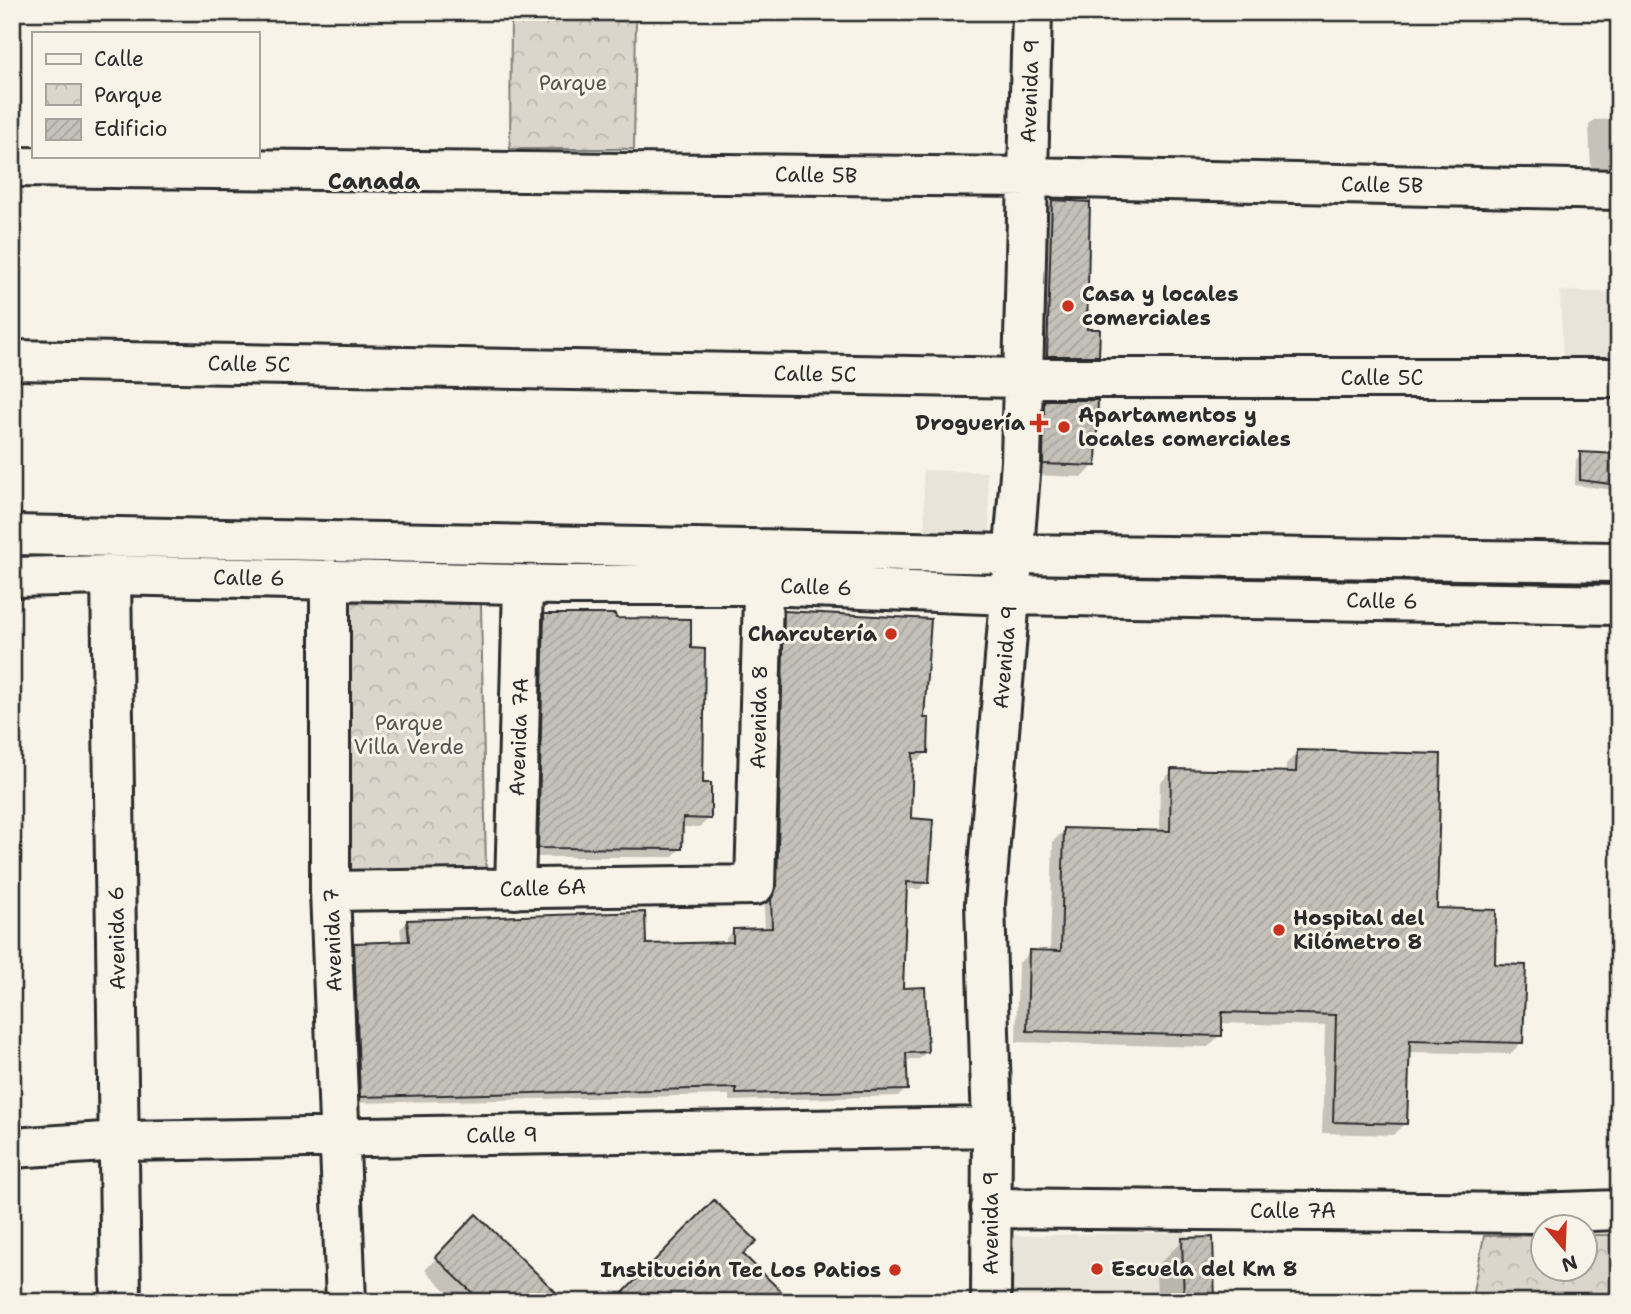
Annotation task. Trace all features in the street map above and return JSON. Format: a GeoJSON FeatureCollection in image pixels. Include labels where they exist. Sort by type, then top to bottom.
{"type":"FeatureCollection","features":[{"type":"Feature","properties":{"kind":"street","name":"Avenida 9"},"geometry":{"type":"LineString","coordinates":[[991,1302],[992,1127],[985,904],[1014,554],[1024,378],[1032,12]]}},
{"type":"Feature","properties":{"kind":"street","name":"Calle 5B"},"geometry":{"type":"LineString","coordinates":[[12,167],[1027,177],[1619,190]]}},
{"type":"Feature","properties":{"kind":"street","name":"Calle 5C"},"geometry":{"type":"LineString","coordinates":[[12,360],[1024,378],[1619,378]]}},
{"type":"Feature","properties":{"kind":"street","name":"Calle 6"},"geometry":{"type":"LineString","coordinates":[[12,535],[560,545],[1010,595],[1619,605]]}},
{"type":"Feature","properties":{"kind":"street","name":"Avenida 7A"},"geometry":{"type":"LineString","coordinates":[[515,889],[541,585],[560,545]]}},
{"type":"Feature","properties":{"kind":"street","name":"Calle 6"},"geometry":{"type":"LineString","coordinates":[[12,577],[111,575],[541,585],[764,567],[1014,554],[1619,562]]}},
{"type":"Feature","properties":{"kind":"street","name":"Avenida 8"},"geometry":{"type":"LineString","coordinates":[[755,885],[764,567]]}},
{"type":"Feature","properties":{"kind":"street","name":"Avenida 6"},"geometry":{"type":"LineString","coordinates":[[111,575],[121,1302]]}},
{"type":"Feature","properties":{"kind":"street","name":"Avenida 7"},"geometry":{"type":"LineString","coordinates":[[330,579],[330,891],[346,1302]]}},
{"type":"Feature","properties":{"kind":"street","name":"Calle 6A"},"geometry":{"type":"LineString","coordinates":[[330,891],[647,884],[755,885]]}},
{"type":"Feature","properties":{"kind":"street","name":"Calle 9"},"geometry":{"type":"LineString","coordinates":[[12,1148],[120,1141],[992,1127]]}},
{"type":"Feature","properties":{"kind":"street","name":"Calle 7A"},"geometry":{"type":"LineString","coordinates":[[990,1208],[1611,1213]]}},
{"type":"Feature","properties":{"kind":"shaded area"},"geometry":{"type":"Polygon","coordinates":[[[1560,291],[1619,293],[1619,356],[1563,356],[1560,291]]]}},
{"type":"Feature","properties":{"kind":"shaded area"},"geometry":{"type":"Polygon","coordinates":[[[923,470],[987,472],[990,534],[925,531],[923,470]]]}},
{"type":"Feature","properties":{"kind":"shaded area","name":"Escuela del Km 8"},"geometry":{"type":"Polygon","coordinates":[[[1187,1232],[1189,1302],[1006,1302],[1005,1236],[1187,1232]]]}},
{"type":"Feature","properties":{"kind":"green space","name":"Parque"},"geometry":{"type":"Polygon","coordinates":[[[511,13],[636,17],[634,149],[510,149],[511,13]]]}},
{"type":"Feature","properties":{"kind":"green space","name":"Parque Villa Verde"},"geometry":{"type":"Polygon","coordinates":[[[334,602],[481,604],[486,871],[336,871],[334,602]]]}},
{"type":"Feature","properties":{"kind":"green space"},"geometry":{"type":"Polygon","coordinates":[[[1530,1235],[1530,1282],[1600,1282],[1600,1235],[1619,1235],[1619,1302],[1471,1302],[1484,1236],[1530,1235]]]}},
{"type":"Feature","properties":{"kind":"building"},"geometry":{"type":"Polygon","coordinates":[[[1052,200],[1090,202],[1087,329],[1100,329],[1099,356],[1047,356],[1052,200]]]}},
{"type":"Feature","properties":{"kind":"building","name":"Apartamentos y locales comerciales"},"geometry":{"type":"Polygon","coordinates":[[[1044,400],[1098,400],[1096,466],[1043,464],[1044,400]]]}},
{"type":"Feature","properties":{"kind":"building"},"geometry":{"type":"Polygon","coordinates":[[[1580,452],[1619,454],[1619,485],[1580,480],[1580,452]]]}},
{"type":"Feature","properties":{"kind":"building"},"geometry":{"type":"Polygon","coordinates":[[[784,611],[931,619],[924,718],[929,718],[928,753],[913,753],[911,818],[933,820],[929,883],[907,882],[903,988],[925,987],[928,1052],[906,1053],[908,1090],[736,1094],[736,1088],[360,1097],[354,943],[409,941],[407,920],[645,912],[646,944],[733,942],[733,929],[772,928],[771,899],[777,886],[784,611]]]}},
{"type":"Feature","properties":{"kind":"building"},"geometry":{"type":"Polygon","coordinates":[[[544,614],[615,614],[616,618],[691,619],[691,648],[705,649],[703,783],[711,783],[711,819],[683,818],[682,849],[538,848],[544,614]]]}},
{"type":"Feature","properties":{"kind":"building","name":"Hospital del Kilómetro 8"},"geometry":{"type":"Polygon","coordinates":[[[1297,750],[1441,754],[1437,908],[1496,910],[1495,964],[1526,965],[1523,1043],[1410,1040],[1407,1124],[1333,1122],[1336,1015],[1222,1012],[1222,1036],[1027,1031],[1029,950],[1061,951],[1064,828],[1170,831],[1171,769],[1296,772],[1297,750]]]}},
{"type":"Feature","properties":{"kind":"building"},"geometry":{"type":"Polygon","coordinates":[[[714,1200],[757,1241],[743,1254],[792,1302],[614,1302],[714,1200]]]}},
{"type":"Feature","properties":{"kind":"building"},"geometry":{"type":"Polygon","coordinates":[[[476,1214],[566,1302],[482,1302],[435,1257],[476,1214]]]}},
{"type":"Feature","properties":{"kind":"building"},"geometry":{"type":"Polygon","coordinates":[[[1213,1237],[1215,1302],[1184,1302],[1182,1238],[1213,1237]]]}},
{"type":"Feature","properties":{"kind":"place","name":"Casa y locales comerciales"},"geometry":{"type":"Point","coordinates":[1068,306]}},
{"type":"Feature","properties":{"kind":"place","name":"Droguería"},"geometry":{"type":"Point","coordinates":[1039,423]}},
{"type":"Feature","properties":{"kind":"place","name":"Apartamentos y locales comerciales"},"geometry":{"type":"Point","coordinates":[1064,427]}},
{"type":"Feature","properties":{"kind":"place","name":"Charcutería"},"geometry":{"type":"Point","coordinates":[891,634]}},
{"type":"Feature","properties":{"kind":"place","name":"Hospital del Kilómetro 8"},"geometry":{"type":"Point","coordinates":[1279,930]}},
{"type":"Feature","properties":{"kind":"place","name":"Escuela del Km 8"},"geometry":{"type":"Point","coordinates":[1097,1269]}},
{"type":"Feature","properties":{"kind":"place","name":"Institución Tec Los Patios"},"geometry":{"type":"Point","coordinates":[895,1270]}},
{"type":"Feature","properties":{"kind":"district","name":"Canada"},"geometry":{"type":"Point","coordinates":[374,181]}}]}
